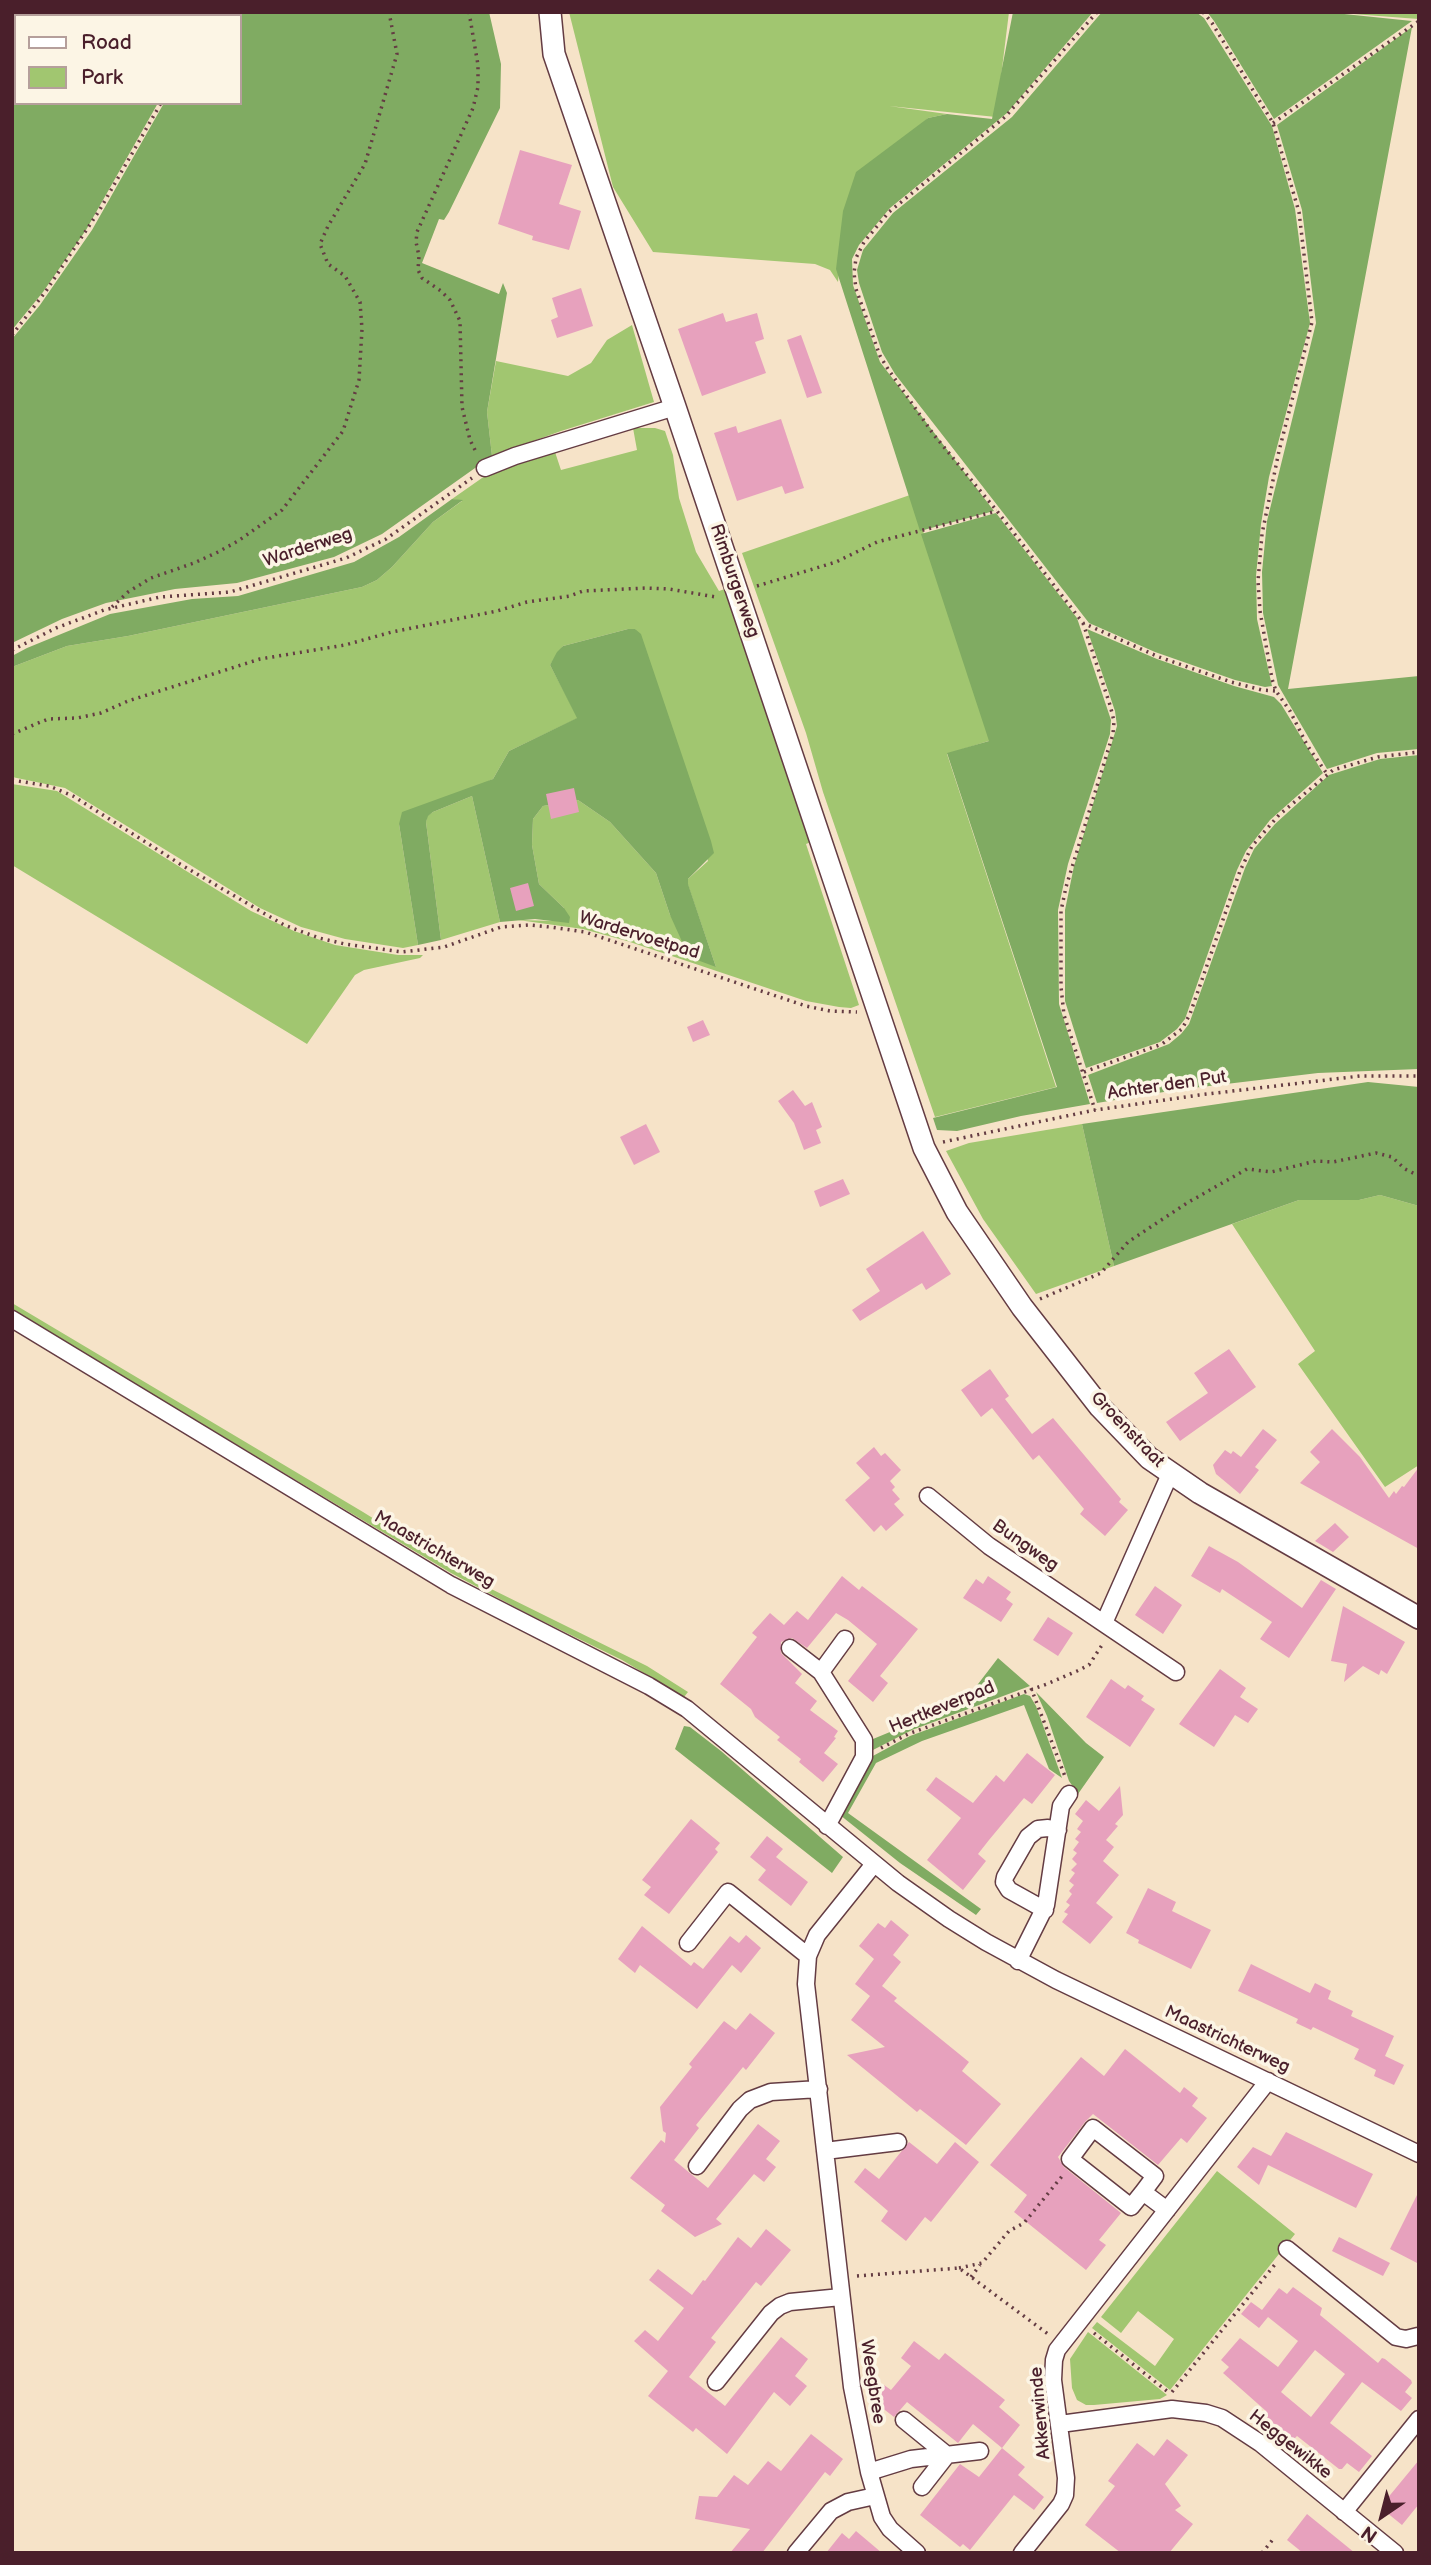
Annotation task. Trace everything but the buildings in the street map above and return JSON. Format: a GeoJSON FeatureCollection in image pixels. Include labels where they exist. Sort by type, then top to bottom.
{"type":"FeatureCollection","features":[{"type":"Feature","properties":{"kind":"street","name":"Rimburgerweg"},"geometry":{"type":"LineString","coordinates":[[550,12],[554,54],[676,407],[924,1148]]}},
{"type":"Feature","properties":{"kind":"street"},"geometry":{"type":"LineString","coordinates":[[485,468],[515,456],[676,407]]}},
{"type":"Feature","properties":{"kind":"street","name":"Groenstraat"},"geometry":{"type":"LineString","coordinates":[[924,1148],[957,1212],[1022,1307],[1100,1407],[1149,1458],[1170,1475],[1419,1618]]}},
{"type":"Feature","properties":{"kind":"street","name":"Maastrichterweg"},"geometry":{"type":"LineString","coordinates":[[12,1319],[451,1585],[678,1703],[713,1729],[874,1864],[949,1919],[1018,1961],[1419,2154]]}},
{"type":"Feature","properties":{"kind":"street"},"geometry":{"type":"LineString","coordinates":[[1104,1623],[1170,1475]]}},
{"type":"Feature","properties":{"kind":"street","name":"Bungweg"},"geometry":{"type":"LineString","coordinates":[[928,1496],[989,1546],[1176,1672]]}},
{"type":"Feature","properties":{"kind":"street"},"geometry":{"type":"LineString","coordinates":[[821,1672],[845,1639]]}},
{"type":"Feature","properties":{"kind":"street"},"geometry":{"type":"LineString","coordinates":[[790,1648],[821,1672],[864,1740],[864,1757],[827,1826]]}},
{"type":"Feature","properties":{"kind":"street"},"geometry":{"type":"LineString","coordinates":[[1018,1961],[1045,1910],[1061,1806],[1069,1794]]}},
{"type":"Feature","properties":{"kind":"street"},"geometry":{"type":"LineString","coordinates":[[1045,1910],[1009,1890],[1005,1877],[1028,1836],[1038,1829],[1058,1830]]}},
{"type":"Feature","properties":{"kind":"street","name":"Weegbree"},"geometry":{"type":"LineString","coordinates":[[874,1864],[817,1936],[808,1956],[806,1984],[852,2387],[869,2472],[882,2516],[890,2529],[917,2553]]}},
{"type":"Feature","properties":{"kind":"street"},"geometry":{"type":"LineString","coordinates":[[688,1943],[728,1892],[808,1956]]}},
{"type":"Feature","properties":{"kind":"street","name":"Akkerwinde"},"geometry":{"type":"LineString","coordinates":[[1022,2553],[1061,2504],[1065,2494],[1066,2478],[1053,2370],[1061,2344],[1268,2081]]}},
{"type":"Feature","properties":{"kind":"street"},"geometry":{"type":"LineString","coordinates":[[697,2166],[740,2109],[750,2100],[771,2092],[819,2089]]}},
{"type":"Feature","properties":{"kind":"street"},"geometry":{"type":"LineString","coordinates":[[1093,2128],[1155,2176],[1143,2192],[1132,2207],[1070,2159],[1093,2128]]}},
{"type":"Feature","properties":{"kind":"street"},"geometry":{"type":"LineString","coordinates":[[825,2151],[898,2142]]}},
{"type":"Feature","properties":{"kind":"street"},"geometry":{"type":"LineString","coordinates":[[1143,2192],[1167,2210]]}},
{"type":"Feature","properties":{"kind":"street"},"geometry":{"type":"LineString","coordinates":[[1287,2249],[1396,2337],[1406,2339],[1418,2336]]}},
{"type":"Feature","properties":{"kind":"street"},"geometry":{"type":"LineString","coordinates":[[716,2382],[779,2306],[790,2302],[841,2297]]}},
{"type":"Feature","properties":{"kind":"street","name":"Heggewikke"},"geometry":{"type":"LineString","coordinates":[[1060,2424],[1172,2402],[1222,2418],[1240,2429],[1395,2553]]}},
{"type":"Feature","properties":{"kind":"street"},"geometry":{"type":"LineString","coordinates":[[1344,2512],[1419,2419]]}},
{"type":"Feature","properties":{"kind":"street","name":"Weegbree"},"geometry":{"type":"LineString","coordinates":[[904,2420],[947,2455]]}},
{"type":"Feature","properties":{"kind":"street"},"geometry":{"type":"LineString","coordinates":[[911,2459],[927,2438]]}},
{"type":"Feature","properties":{"kind":"street"},"geometry":{"type":"LineString","coordinates":[[869,2472],[911,2459],[981,2451]]}},
{"type":"Feature","properties":{"kind":"street"},"geometry":{"type":"LineString","coordinates":[[922,2487],[947,2455]]}},
{"type":"Feature","properties":{"kind":"street"},"geometry":{"type":"LineString","coordinates":[[796,2553],[831,2511],[848,2502],[875,2496]]}},
{"type":"Feature","properties":{"kind":"path"},"geometry":{"type":"LineString","coordinates":[[110,608],[150,578],[218,552],[282,510],[343,431],[359,380],[362,328],[360,302],[345,276],[328,264],[320,244],[365,164],[397,54],[389,12]]}},
{"type":"Feature","properties":{"kind":"path"},"geometry":{"type":"LineString","coordinates":[[469,12],[478,65],[478,87],[473,108],[417,232],[416,242],[418,270],[422,278],[441,291],[457,312],[460,321],[462,407],[470,440],[485,468]]}},
{"type":"Feature","properties":{"kind":"path"},"geometry":{"type":"LineString","coordinates":[[1095,1110],[1064,1015],[1061,987],[1061,911],[1072,864],[1113,734],[1114,721],[1083,623],[997,511],[934,435],[880,356],[853,273],[856,257],[864,242],[889,212],[1005,117],[1097,12]]}},
{"type":"Feature","properties":{"kind":"path"},"geometry":{"type":"LineString","coordinates":[[1203,12],[1273,123],[1299,212],[1312,322],[1279,451],[1262,534],[1258,582],[1260,611],[1276,691],[1327,774]]}},
{"type":"Feature","properties":{"kind":"path"},"geometry":{"type":"LineString","coordinates":[[1273,123],[1419,21]]}},
{"type":"Feature","properties":{"kind":"path"},"geometry":{"type":"LineString","coordinates":[[12,335],[46,291],[99,211],[160,105]]}},
{"type":"Feature","properties":{"kind":"path","name":"Warderweg"},"geometry":{"type":"LineString","coordinates":[[12,650],[56,628],[110,608],[160,597],[230,592],[346,558],[386,539],[485,468]]}},
{"type":"Feature","properties":{"kind":"path"},"geometry":{"type":"LineString","coordinates":[[764,583],[836,562],[877,542],[997,511]]}},
{"type":"Feature","properties":{"kind":"path"},"geometry":{"type":"LineString","coordinates":[[12,734],[48,719],[77,719],[101,713],[128,701],[260,659],[345,645],[392,632],[497,611],[527,602],[570,596],[583,591],[670,589],[715,597]]}},
{"type":"Feature","properties":{"kind":"path"},"geometry":{"type":"LineString","coordinates":[[1083,623],[1231,682],[1276,691]]}},
{"type":"Feature","properties":{"kind":"path"},"geometry":{"type":"LineString","coordinates":[[1084,1072],[1162,1044],[1182,1029],[1190,1014],[1240,871],[1249,852],[1269,825],[1327,774],[1378,757],[1419,752]]}},
{"type":"Feature","properties":{"kind":"path","name":"Wardervoetpad"},"geometry":{"type":"LineString","coordinates":[[12,780],[49,786],[73,796],[273,919],[319,938],[402,953],[444,947],[500,927],[550,927],[585,932],[806,1006],[854,1013],[877,1005]]}},
{"type":"Feature","properties":{"kind":"path","name":"Achter den Put"},"geometry":{"type":"LineString","coordinates":[[924,1148],[965,1136],[1095,1110],[1360,1076],[1419,1076]]}},
{"type":"Feature","properties":{"kind":"path"},"geometry":{"type":"LineString","coordinates":[[1022,1307],[1101,1273],[1128,1242],[1187,1203],[1247,1169],[1271,1172],[1316,1161],[1333,1162],[1376,1153],[1392,1157],[1405,1169],[1419,1176]]}},
{"type":"Feature","properties":{"kind":"path","name":"Hertkeverpad"},"geometry":{"type":"LineString","coordinates":[[864,1757],[908,1734],[1089,1665],[1107,1634],[1104,1623]]}},
{"type":"Feature","properties":{"kind":"path"},"geometry":{"type":"LineString","coordinates":[[1031,1688],[1051,1737],[1069,1794]]}},
{"type":"Feature","properties":{"kind":"path"},"geometry":{"type":"LineString","coordinates":[[971,2277],[1009,2231],[1024,2223],[1073,2162]]}},
{"type":"Feature","properties":{"kind":"path"},"geometry":{"type":"LineString","coordinates":[[1079,2321],[1172,2402],[1287,2249]]}},
{"type":"Feature","properties":{"kind":"path"},"geometry":{"type":"LineString","coordinates":[[839,2277],[959,2268],[982,2263]]}},
{"type":"Feature","properties":{"kind":"path"},"geometry":{"type":"LineString","coordinates":[[959,2268],[1061,2344]]}},
{"type":"Feature","properties":{"kind":"path"},"geometry":{"type":"LineString","coordinates":[[1262,2553],[1274,2538]]}},
{"type":"Feature","properties":{"kind":"green space"},"geometry":{"type":"Polygon","coordinates":[[[12,12],[195,12],[14,14],[14,105],[157,105],[86,230],[43,292],[12,330],[12,12]]]}},
{"type":"Feature","properties":{"kind":"green space"},"geometry":{"type":"Polygon","coordinates":[[[489,12],[501,64],[500,108],[449,212],[444,220],[439,219],[422,263],[499,294],[503,283],[507,293],[487,412],[492,456],[382,534],[334,557],[237,583],[175,589],[106,603],[62,619],[12,643],[12,339],[40,305],[92,230],[163,105],[242,105],[242,14],[200,14],[489,12]]]}},
{"type":"Feature","properties":{"kind":"green space"},"geometry":{"type":"Polygon","coordinates":[[[569,12],[1009,12],[996,117],[889,106],[947,114],[928,118],[844,210],[838,282],[830,270],[815,264],[653,252],[613,187],[569,12]]]}},
{"type":"Feature","properties":{"kind":"green space"},"geometry":{"type":"Polygon","coordinates":[[[1013,12],[1093,12],[1007,113],[890,208],[859,245],[852,259],[853,285],[880,362],[994,511],[920,531],[836,269],[843,211],[856,172],[928,118],[947,114],[992,119],[1013,12]]]}},
{"type":"Feature","properties":{"kind":"green space"},"geometry":{"type":"Polygon","coordinates":[[[1102,12],[1196,12],[1204,18],[1272,126],[1295,209],[1310,323],[1269,477],[1256,576],[1257,619],[1272,686],[1265,687],[1235,680],[1155,652],[1089,623],[895,374],[882,352],[859,283],[857,270],[863,250],[893,213],[1012,117],[1102,12]]]}},
{"type":"Feature","properties":{"kind":"green space"},"geometry":{"type":"Polygon","coordinates":[[[1207,12],[1325,12],[1412,21],[1274,119],[1207,12]]]}},
{"type":"Feature","properties":{"kind":"green space"},"geometry":{"type":"Polygon","coordinates":[[[1327,12],[1419,12],[1419,19],[1405,18],[1327,12]]]}},
{"type":"Feature","properties":{"kind":"green space"},"geometry":{"type":"Polygon","coordinates":[[[1412,27],[1288,689],[1419,676],[1419,749],[1377,753],[1327,769],[1278,685],[1263,613],[1262,572],[1267,521],[1316,323],[1302,210],[1277,125],[1412,27]]]}},
{"type":"Feature","properties":{"kind":"green space"},"geometry":{"type":"Polygon","coordinates":[[[632,325],[654,402],[492,456],[487,412],[496,361],[568,376],[591,363],[607,340],[632,325]]]}},
{"type":"Feature","properties":{"kind":"green space"},"geometry":{"type":"Polygon","coordinates":[[[633,428],[665,431],[673,455],[679,498],[696,552],[719,591],[725,589],[811,842],[806,844],[859,1005],[851,1008],[806,1001],[627,941],[583,929],[518,920],[555,921],[564,908],[539,884],[532,845],[533,819],[543,806],[578,800],[610,822],[656,873],[670,915],[716,967],[688,885],[688,879],[708,861],[635,629],[563,646],[550,665],[578,718],[509,751],[493,779],[399,824],[418,945],[403,948],[345,939],[301,927],[260,908],[65,788],[12,777],[12,667],[67,646],[128,636],[362,587],[377,580],[392,567],[433,522],[462,501],[452,499],[482,478],[503,467],[554,449],[561,470],[637,450],[633,428]]]}},
{"type":"Feature","properties":{"kind":"green space"},"geometry":{"type":"Polygon","coordinates":[[[910,495],[998,738],[947,754],[1056,1087],[935,1117],[823,792],[806,733],[742,553],[910,495]]]}},
{"type":"Feature","properties":{"kind":"green space"},"geometry":{"type":"Polygon","coordinates":[[[452,499],[463,500],[433,522],[377,580],[362,587],[128,636],[67,646],[12,667],[12,656],[110,614],[192,599],[238,596],[354,562],[399,537],[452,499]]]}},
{"type":"Feature","properties":{"kind":"green space"},"geometry":{"type":"Polygon","coordinates":[[[996,513],[1077,618],[1111,720],[1110,734],[1068,864],[1058,910],[1059,1004],[1090,1104],[957,1131],[937,1130],[933,1118],[1057,1087],[947,753],[989,741],[921,534],[996,513]]]}},
{"type":"Feature","properties":{"kind":"green space"},"geometry":{"type":"Polygon","coordinates":[[[635,629],[641,634],[711,841],[714,853],[688,879],[688,884],[716,967],[689,957],[670,915],[656,873],[610,822],[578,800],[543,806],[533,819],[532,845],[539,884],[564,908],[570,917],[569,923],[535,919],[500,922],[472,796],[428,816],[426,822],[441,940],[418,945],[399,824],[402,812],[493,779],[509,751],[577,718],[550,665],[557,652],[563,646],[635,629]]]}},
{"type":"Feature","properties":{"kind":"green space"},"geometry":{"type":"Polygon","coordinates":[[[1087,629],[1157,659],[1274,697],[1323,773],[1270,820],[1246,851],[1185,1019],[1177,1029],[1160,1042],[1086,1068],[1065,1001],[1065,910],[1074,866],[1117,726],[1115,711],[1087,629]]]}},
{"type":"Feature","properties":{"kind":"green space"},"geometry":{"type":"Polygon","coordinates":[[[1419,755],[1419,1069],[1318,1073],[1176,1090],[1097,1103],[1088,1075],[1169,1044],[1189,1024],[1245,868],[1254,849],[1275,824],[1329,775],[1380,759],[1419,755]]]}},
{"type":"Feature","properties":{"kind":"green space"},"geometry":{"type":"Polygon","coordinates":[[[12,784],[57,791],[251,911],[294,931],[335,945],[398,955],[423,955],[420,958],[364,970],[355,975],[307,1044],[12,865],[12,784]]]}},
{"type":"Feature","properties":{"kind":"green space"},"geometry":{"type":"Polygon","coordinates":[[[472,796],[500,922],[441,940],[427,816],[472,796]]]}},
{"type":"Feature","properties":{"kind":"green space"},"geometry":{"type":"Polygon","coordinates":[[[1368,1082],[1419,1087],[1419,1206],[1380,1195],[1359,1200],[1299,1200],[1114,1266],[1082,1124],[1368,1082]]]}},
{"type":"Feature","properties":{"kind":"green space"},"geometry":{"type":"Polygon","coordinates":[[[1082,1124],[1114,1266],[1036,1294],[983,1219],[946,1151],[969,1143],[1082,1124]]]}},
{"type":"Feature","properties":{"kind":"green space"},"geometry":{"type":"Polygon","coordinates":[[[1380,1195],[1419,1206],[1419,1465],[1385,1487],[1298,1364],[1315,1351],[1232,1224],[1299,1200],[1359,1200],[1380,1195]]]}},
{"type":"Feature","properties":{"kind":"green space"},"geometry":{"type":"Polygon","coordinates":[[[12,1303],[469,1578],[647,1666],[688,1692],[684,1697],[622,1660],[451,1573],[12,1310],[12,1303]]]}},
{"type":"Feature","properties":{"kind":"green space"},"geometry":{"type":"Polygon","coordinates":[[[998,1658],[1030,1686],[912,1730],[873,1750],[873,1739],[965,1701],[998,1658]]]}},
{"type":"Feature","properties":{"kind":"green space"},"geometry":{"type":"Polygon","coordinates":[[[1036,1692],[1086,1743],[1104,1757],[1078,1794],[1069,1781],[1036,1692]]]}},
{"type":"Feature","properties":{"kind":"green space"},"geometry":{"type":"Polygon","coordinates":[[[1024,1694],[1030,1696],[1036,1706],[1062,1778],[1049,1769],[1024,1705],[922,1741],[876,1763],[848,1813],[981,1909],[976,1915],[900,1863],[840,1815],[871,1757],[910,1736],[1024,1694]]]}},
{"type":"Feature","properties":{"kind":"green space"},"geometry":{"type":"Polygon","coordinates":[[[684,1726],[690,1727],[721,1751],[843,1857],[832,1873],[675,1749],[684,1726]]]}},
{"type":"Feature","properties":{"kind":"green space"},"geometry":{"type":"Polygon","coordinates":[[[1217,2171],[1295,2234],[1170,2390],[1092,2328],[1097,2322],[1155,2366],[1174,2339],[1138,2311],[1121,2333],[1101,2317],[1217,2171]]]}},
{"type":"Feature","properties":{"kind":"green space"},"geometry":{"type":"Polygon","coordinates":[[[1088,2332],[1167,2395],[1160,2399],[1094,2405],[1086,2405],[1077,2400],[1072,2388],[1070,2359],[1088,2332]]]}}]}
